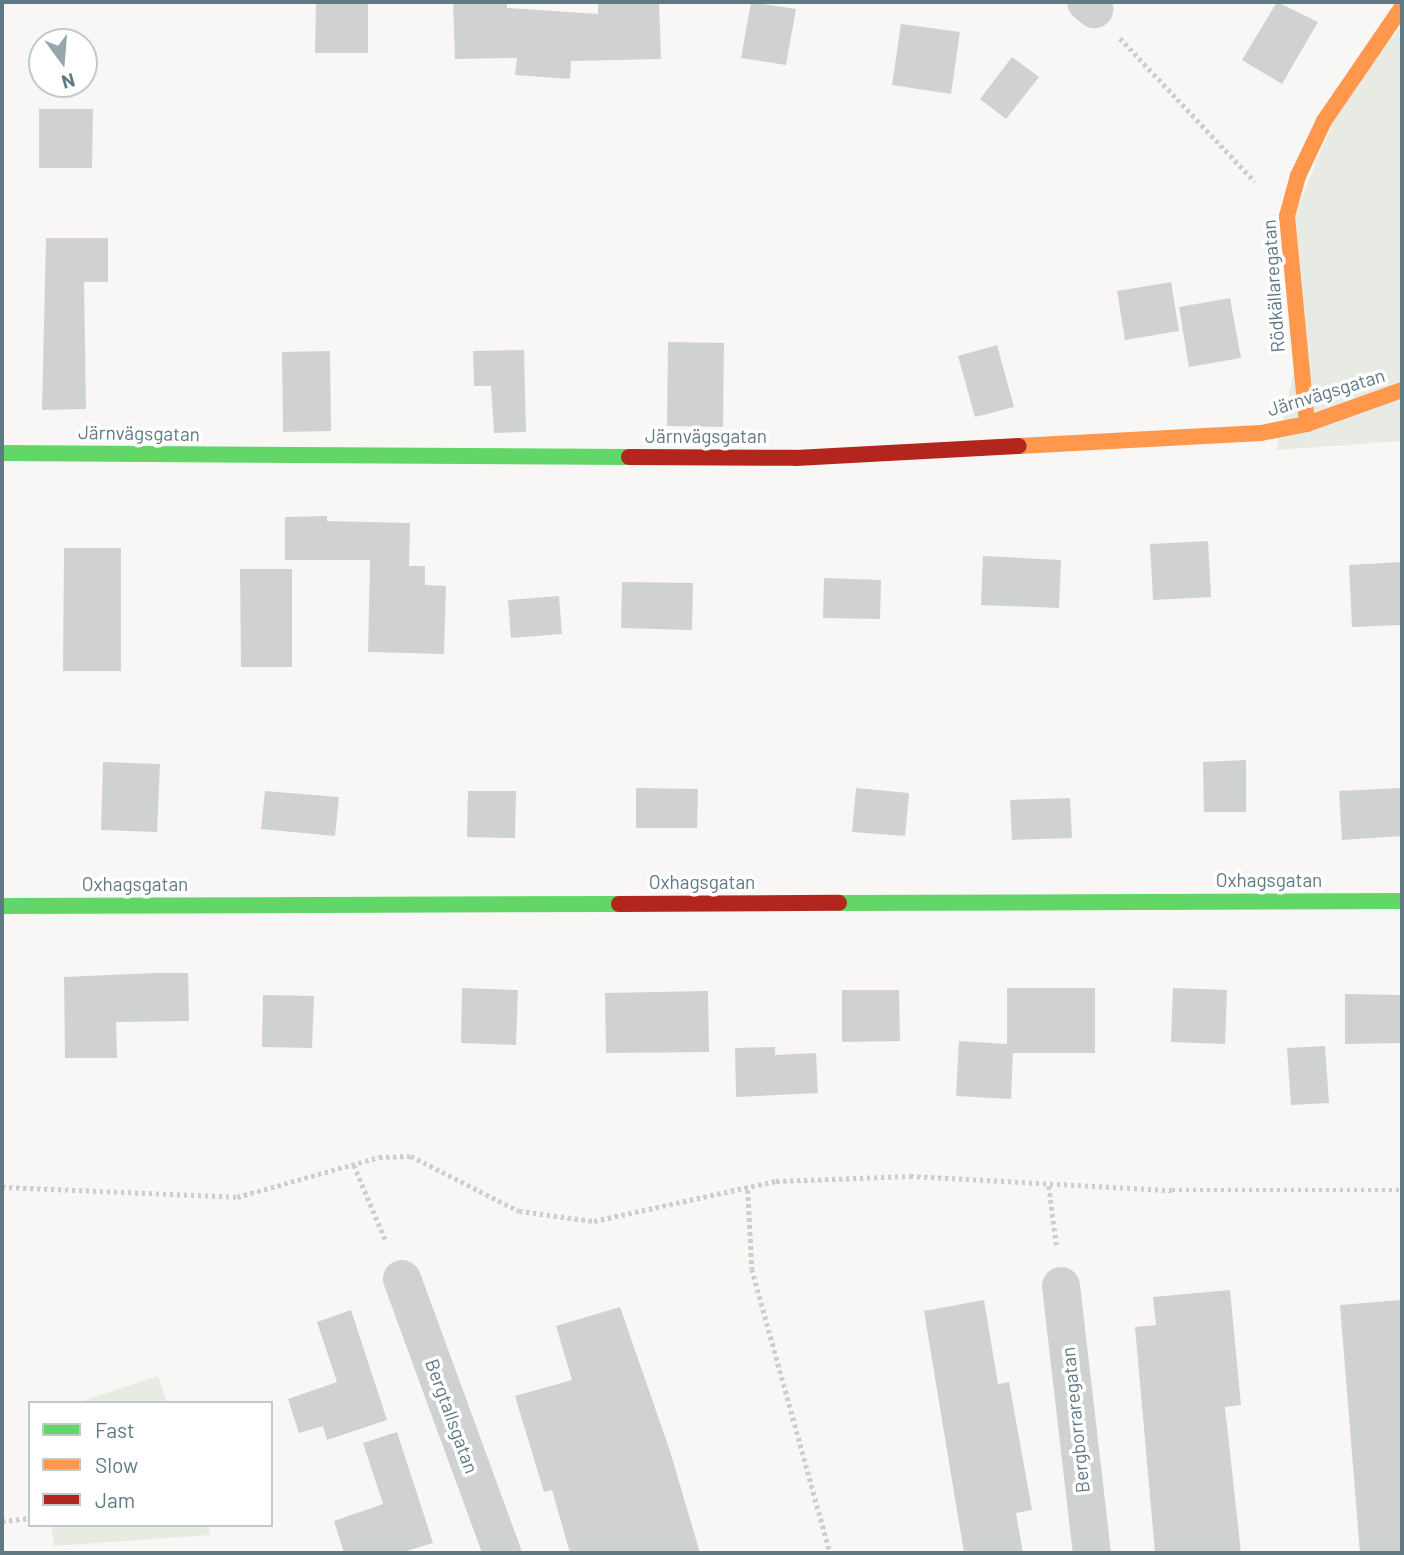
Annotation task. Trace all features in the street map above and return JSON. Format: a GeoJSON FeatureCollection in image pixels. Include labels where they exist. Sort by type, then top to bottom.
{"type":"FeatureCollection","features":[{"type":"Feature","properties":{"kind":"street","name":"Rödkällaregatan"},"geometry":{"type":"LineString","coordinates":[[1307,424],[1287,216],[1298,176],[1324,121],[1402,7]]}},
{"type":"Feature","properties":{"kind":"street","name":"Järnvägsgatan"},"geometry":{"type":"LineString","coordinates":[[2,453],[796,458],[1261,433],[1307,424],[1402,390]]}},
{"type":"Feature","properties":{"kind":"street","name":"Oxhagsgatan"},"geometry":{"type":"LineString","coordinates":[[2,906],[1402,901]]}},
{"type":"Feature","properties":{"kind":"street","name":"Bergtallsgatan"},"geometry":{"type":"LineString","coordinates":[[402,1279],[502,1553]]}},
{"type":"Feature","properties":{"kind":"street","name":"Bergborraregatan"},"geometry":{"type":"LineString","coordinates":[[1061,1286],[1092,1553]]}},
{"type":"Feature","properties":{"kind":"path"},"geometry":{"type":"LineString","coordinates":[[1090,5],[1287,216]]}},
{"type":"Feature","properties":{"kind":"path"},"geometry":{"type":"LineString","coordinates":[[2,1187],[237,1197],[354,1165],[411,1156],[519,1211],[562,1220],[594,1221],[748,1190],[776,1181],[910,1176],[1049,1186],[1402,1190]]}},
{"type":"Feature","properties":{"kind":"path"},"geometry":{"type":"LineString","coordinates":[[354,1165],[402,1279]]}},
{"type":"Feature","properties":{"kind":"path"},"geometry":{"type":"LineString","coordinates":[[1049,1186],[1061,1286]]}},
{"type":"Feature","properties":{"kind":"path"},"geometry":{"type":"LineString","coordinates":[[748,1190],[752,1269],[830,1553]]}},
{"type":"Feature","properties":{"kind":"path"},"geometry":{"type":"LineString","coordinates":[[2,1521],[28,1518]]}},
{"type":"Feature","properties":{"kind":"shaded area"},"geometry":{"type":"Polygon","coordinates":[[[1402,25],[1402,441],[1276,450],[1301,342],[1290,225],[1342,100],[1402,25]]]}},
{"type":"Feature","properties":{"kind":"shaded area"},"geometry":{"type":"Polygon","coordinates":[[[158,1376],[166,1401],[82,1401],[158,1376]]]}},
{"type":"Feature","properties":{"kind":"shaded area"},"geometry":{"type":"Polygon","coordinates":[[[51,1527],[209,1527],[211,1535],[54,1546],[51,1527]]]}},
{"type":"Feature","properties":{"kind":"building"},"geometry":{"type":"Polygon","coordinates":[[[316,2],[368,2],[368,53],[315,53],[316,2]]]}},
{"type":"Feature","properties":{"kind":"building"},"geometry":{"type":"Polygon","coordinates":[[[453,2],[507,2],[507,8],[598,14],[598,2],[659,2],[661,59],[571,61],[570,79],[515,75],[517,58],[455,59],[453,2]]]}},
{"type":"Feature","properties":{"kind":"building"},"geometry":{"type":"Polygon","coordinates":[[[751,2],[796,9],[786,65],[741,58],[751,2]]]}},
{"type":"Feature","properties":{"kind":"building"},"geometry":{"type":"Polygon","coordinates":[[[1277,2],[1318,22],[1282,84],[1242,60],[1277,2]]]}},
{"type":"Feature","properties":{"kind":"building"},"geometry":{"type":"Polygon","coordinates":[[[901,24],[960,32],[951,94],[892,85],[901,24]]]}},
{"type":"Feature","properties":{"kind":"building"},"geometry":{"type":"Polygon","coordinates":[[[1012,57],[1039,77],[1006,119],[980,99],[1012,57]]]}},
{"type":"Feature","properties":{"kind":"building"},"geometry":{"type":"Polygon","coordinates":[[[39,109],[93,109],[92,168],[39,168],[39,109]]]}},
{"type":"Feature","properties":{"kind":"building"},"geometry":{"type":"Polygon","coordinates":[[[46,238],[108,238],[108,282],[84,282],[86,409],[42,410],[46,238]]]}},
{"type":"Feature","properties":{"kind":"building"},"geometry":{"type":"Polygon","coordinates":[[[1171,282],[1179,331],[1125,340],[1117,291],[1171,282]]]}},
{"type":"Feature","properties":{"kind":"building"},"geometry":{"type":"Polygon","coordinates":[[[1230,298],[1241,358],[1189,367],[1179,307],[1230,298]]]}},
{"type":"Feature","properties":{"kind":"building"},"geometry":{"type":"Polygon","coordinates":[[[668,342],[724,343],[723,427],[667,426],[668,342]]]}},
{"type":"Feature","properties":{"kind":"building"},"geometry":{"type":"Polygon","coordinates":[[[997,345],[1014,407],[975,417],[958,356],[997,345]]]}},
{"type":"Feature","properties":{"kind":"building"},"geometry":{"type":"Polygon","coordinates":[[[524,350],[526,432],[494,433],[491,386],[474,386],[473,351],[524,350]]]}},
{"type":"Feature","properties":{"kind":"building"},"geometry":{"type":"Polygon","coordinates":[[[330,351],[331,431],[283,432],[282,352],[330,351]]]}},
{"type":"Feature","properties":{"kind":"building"},"geometry":{"type":"Polygon","coordinates":[[[327,516],[327,521],[410,523],[409,566],[425,566],[425,585],[446,586],[444,654],[368,652],[370,560],[285,560],[285,517],[327,516]]]}},
{"type":"Feature","properties":{"kind":"building"},"geometry":{"type":"Polygon","coordinates":[[[1208,541],[1211,597],[1153,600],[1150,544],[1208,541]]]}},
{"type":"Feature","properties":{"kind":"building"},"geometry":{"type":"Polygon","coordinates":[[[64,548],[121,548],[121,671],[63,671],[64,548]]]}},
{"type":"Feature","properties":{"kind":"building"},"geometry":{"type":"Polygon","coordinates":[[[983,556],[1061,560],[1059,608],[981,605],[983,556]]]}},
{"type":"Feature","properties":{"kind":"building"},"geometry":{"type":"Polygon","coordinates":[[[1402,562],[1402,625],[1352,627],[1349,565],[1402,562]]]}},
{"type":"Feature","properties":{"kind":"building"},"geometry":{"type":"Polygon","coordinates":[[[240,569],[292,569],[292,667],[241,667],[240,569]]]}},
{"type":"Feature","properties":{"kind":"building"},"geometry":{"type":"Polygon","coordinates":[[[824,578],[881,580],[880,619],[823,618],[824,578]]]}},
{"type":"Feature","properties":{"kind":"building"},"geometry":{"type":"Polygon","coordinates":[[[622,582],[693,583],[692,630],[621,628],[622,582]]]}},
{"type":"Feature","properties":{"kind":"building"},"geometry":{"type":"Polygon","coordinates":[[[559,596],[562,634],[511,638],[508,600],[559,596]]]}},
{"type":"Feature","properties":{"kind":"building"},"geometry":{"type":"Polygon","coordinates":[[[1246,760],[1246,812],[1204,812],[1203,762],[1246,760]]]}},
{"type":"Feature","properties":{"kind":"building"},"geometry":{"type":"Polygon","coordinates":[[[103,762],[160,764],[157,832],[101,830],[103,762]]]}},
{"type":"Feature","properties":{"kind":"building"},"geometry":{"type":"Polygon","coordinates":[[[636,788],[698,789],[697,828],[636,828],[636,788]]]}},
{"type":"Feature","properties":{"kind":"building"},"geometry":{"type":"Polygon","coordinates":[[[856,788],[909,793],[905,836],[852,832],[856,788]]]}},
{"type":"Feature","properties":{"kind":"building"},"geometry":{"type":"Polygon","coordinates":[[[1400,788],[1402,836],[1342,840],[1339,791],[1400,788]]]}},
{"type":"Feature","properties":{"kind":"building"},"geometry":{"type":"Polygon","coordinates":[[[265,791],[339,797],[335,836],[261,829],[265,791]]]}},
{"type":"Feature","properties":{"kind":"building"},"geometry":{"type":"Polygon","coordinates":[[[468,791],[516,791],[515,838],[467,837],[468,791]]]}},
{"type":"Feature","properties":{"kind":"building"},"geometry":{"type":"Polygon","coordinates":[[[1070,798],[1072,838],[1012,840],[1010,800],[1070,798]]]}},
{"type":"Feature","properties":{"kind":"building"},"geometry":{"type":"Polygon","coordinates":[[[188,973],[189,1021],[116,1022],[117,1058],[65,1058],[64,977],[188,973]]]}},
{"type":"Feature","properties":{"kind":"building"},"geometry":{"type":"Polygon","coordinates":[[[462,988],[518,990],[516,1045],[461,1043],[462,988]]]}},
{"type":"Feature","properties":{"kind":"building"},"geometry":{"type":"Polygon","coordinates":[[[1007,988],[1095,988],[1095,1053],[1013,1053],[1011,1099],[956,1096],[959,1041],[1007,1044],[1007,988]]]}},
{"type":"Feature","properties":{"kind":"building"},"geometry":{"type":"Polygon","coordinates":[[[1173,988],[1227,990],[1225,1044],[1171,1042],[1173,988]]]}},
{"type":"Feature","properties":{"kind":"building"},"geometry":{"type":"Polygon","coordinates":[[[842,990],[899,990],[900,1041],[842,1042],[842,990]]]}},
{"type":"Feature","properties":{"kind":"building"},"geometry":{"type":"Polygon","coordinates":[[[708,991],[709,1052],[606,1053],[605,993],[708,991]]]}},
{"type":"Feature","properties":{"kind":"building"},"geometry":{"type":"Polygon","coordinates":[[[1345,994],[1401,995],[1401,1043],[1345,1044],[1345,994]]]}},
{"type":"Feature","properties":{"kind":"building"},"geometry":{"type":"Polygon","coordinates":[[[263,995],[314,996],[312,1048],[262,1047],[263,995]]]}},
{"type":"Feature","properties":{"kind":"building"},"geometry":{"type":"Polygon","coordinates":[[[1325,1046],[1329,1103],[1291,1105],[1287,1048],[1325,1046]]]}},
{"type":"Feature","properties":{"kind":"building"},"geometry":{"type":"Polygon","coordinates":[[[775,1047],[775,1055],[816,1053],[818,1093],[736,1097],[735,1048],[775,1047]]]}},
{"type":"Feature","properties":{"kind":"building"},"geometry":{"type":"Polygon","coordinates":[[[1230,1290],[1241,1405],[1225,1407],[1241,1553],[1155,1553],[1135,1327],[1156,1325],[1153,1297],[1230,1290]]]}},
{"type":"Feature","properties":{"kind":"building"},"geometry":{"type":"Polygon","coordinates":[[[984,1300],[998,1384],[1009,1382],[1032,1510],[1016,1513],[1023,1553],[964,1553],[924,1311],[984,1300]]]}},
{"type":"Feature","properties":{"kind":"building"},"geometry":{"type":"Polygon","coordinates":[[[1401,1300],[1402,1553],[1360,1553],[1340,1305],[1401,1300]]]}},
{"type":"Feature","properties":{"kind":"building"},"geometry":{"type":"Polygon","coordinates":[[[620,1307],[670,1451],[700,1553],[570,1553],[552,1490],[544,1492],[515,1396],[572,1380],[556,1326],[620,1307]]]}},
{"type":"Feature","properties":{"kind":"building"},"geometry":{"type":"Polygon","coordinates":[[[351,1310],[387,1420],[327,1440],[323,1426],[299,1433],[288,1399],[337,1382],[317,1322],[351,1310]]]}},
{"type":"Feature","properties":{"kind":"building"},"geometry":{"type":"Polygon","coordinates":[[[397,1432],[433,1543],[400,1553],[344,1553],[334,1521],[383,1504],[363,1443],[397,1432]]]}},
{"type":"Feature","properties":{"kind":"traffic: fast"},"geometry":{"type":"LineString","coordinates":[[2,453],[629,457]]}},
{"type":"Feature","properties":{"kind":"traffic: fast"},"geometry":{"type":"LineString","coordinates":[[839,903],[1402,901]]}},
{"type":"Feature","properties":{"kind":"traffic: fast"},"geometry":{"type":"LineString","coordinates":[[2,906],[619,904]]}},
{"type":"Feature","properties":{"kind":"traffic: slow"},"geometry":{"type":"LineString","coordinates":[[1307,424],[1287,216],[1298,176],[1324,121],[1402,7]]}},
{"type":"Feature","properties":{"kind":"traffic: slow"},"geometry":{"type":"LineString","coordinates":[[1019,446],[1261,433],[1307,424],[1402,390]]}},
{"type":"Feature","properties":{"kind":"traffic: jam"},"geometry":{"type":"LineString","coordinates":[[629,457],[796,458],[1019,446]]}},
{"type":"Feature","properties":{"kind":"traffic: jam"},"geometry":{"type":"LineString","coordinates":[[619,904],[839,903]]}}]}
